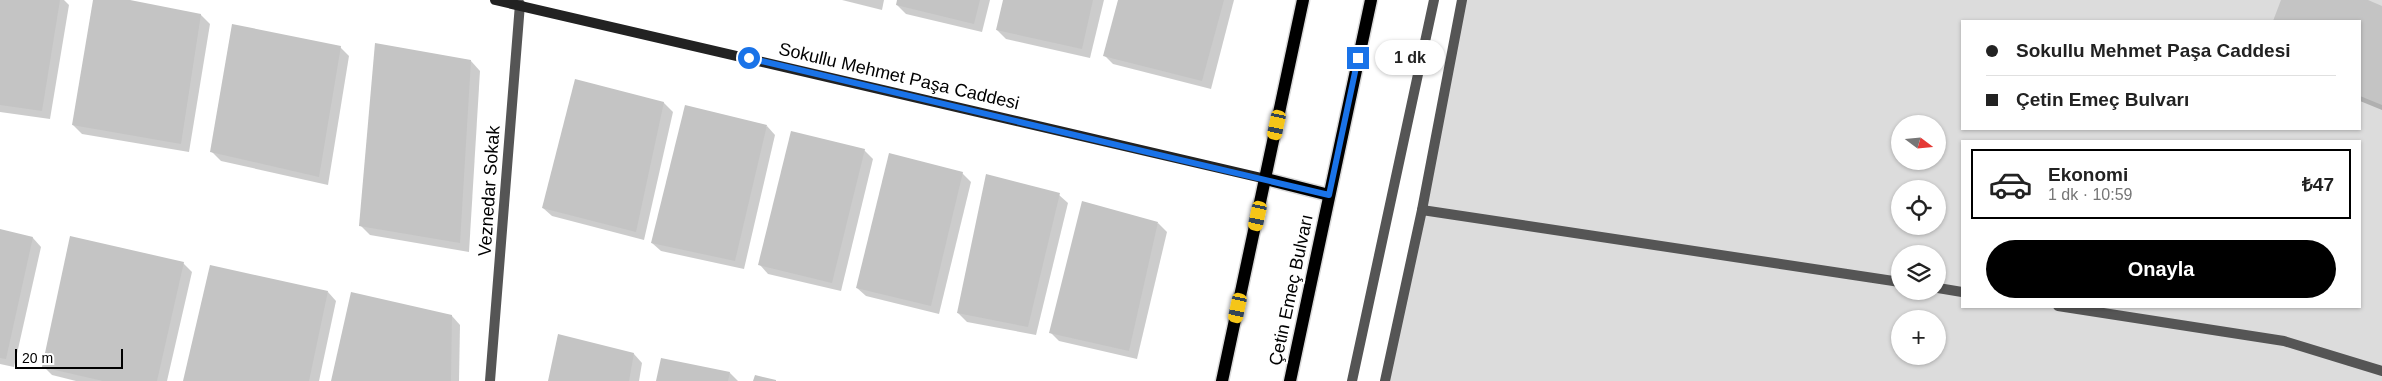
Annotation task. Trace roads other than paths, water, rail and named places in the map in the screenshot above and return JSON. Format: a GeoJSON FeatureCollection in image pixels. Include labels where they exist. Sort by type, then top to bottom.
{"type":"FeatureCollection","features":[{"type":"Feature","properties":{"kind":"main road","name":"Sokullu Mehmet Paşa Caddesi"},"geometry":{"type":"LineString","coordinates":[[495,0],[520,4],[1266,179]]}},
{"type":"Feature","properties":{"kind":"main road"},"geometry":{"type":"LineString","coordinates":[[1222,381],[1303,0]]}},
{"type":"Feature","properties":{"kind":"main road","name":"Çetin Emeç Bulvarı"},"geometry":{"type":"LineString","coordinates":[[1290,381],[1371,0]]}},
{"type":"Feature","properties":{"kind":"main road"},"geometry":{"type":"LineString","coordinates":[[1266,179],[1329,195]]}},
{"type":"Feature","properties":{"kind":"street"},"geometry":{"type":"LineString","coordinates":[[1352,381],[1434,0]]}},
{"type":"Feature","properties":{"kind":"street"},"geometry":{"type":"LineString","coordinates":[[1385,381],[1422,210],[1462,0]]}},
{"type":"Feature","properties":{"kind":"street","name":"Veznedar Sokak"},"geometry":{"type":"LineString","coordinates":[[490,381],[520,4]]}},
{"type":"Feature","properties":{"kind":"street"},"geometry":{"type":"LineString","coordinates":[[1422,210],[1891,281]]}},
{"type":"Feature","properties":{"kind":"street"},"geometry":{"type":"LineString","coordinates":[[1946,289],[1961,292]]}},
{"type":"Feature","properties":{"kind":"street"},"geometry":{"type":"LineString","coordinates":[[2071,308],[2284,341],[2382,371]]}}]}
